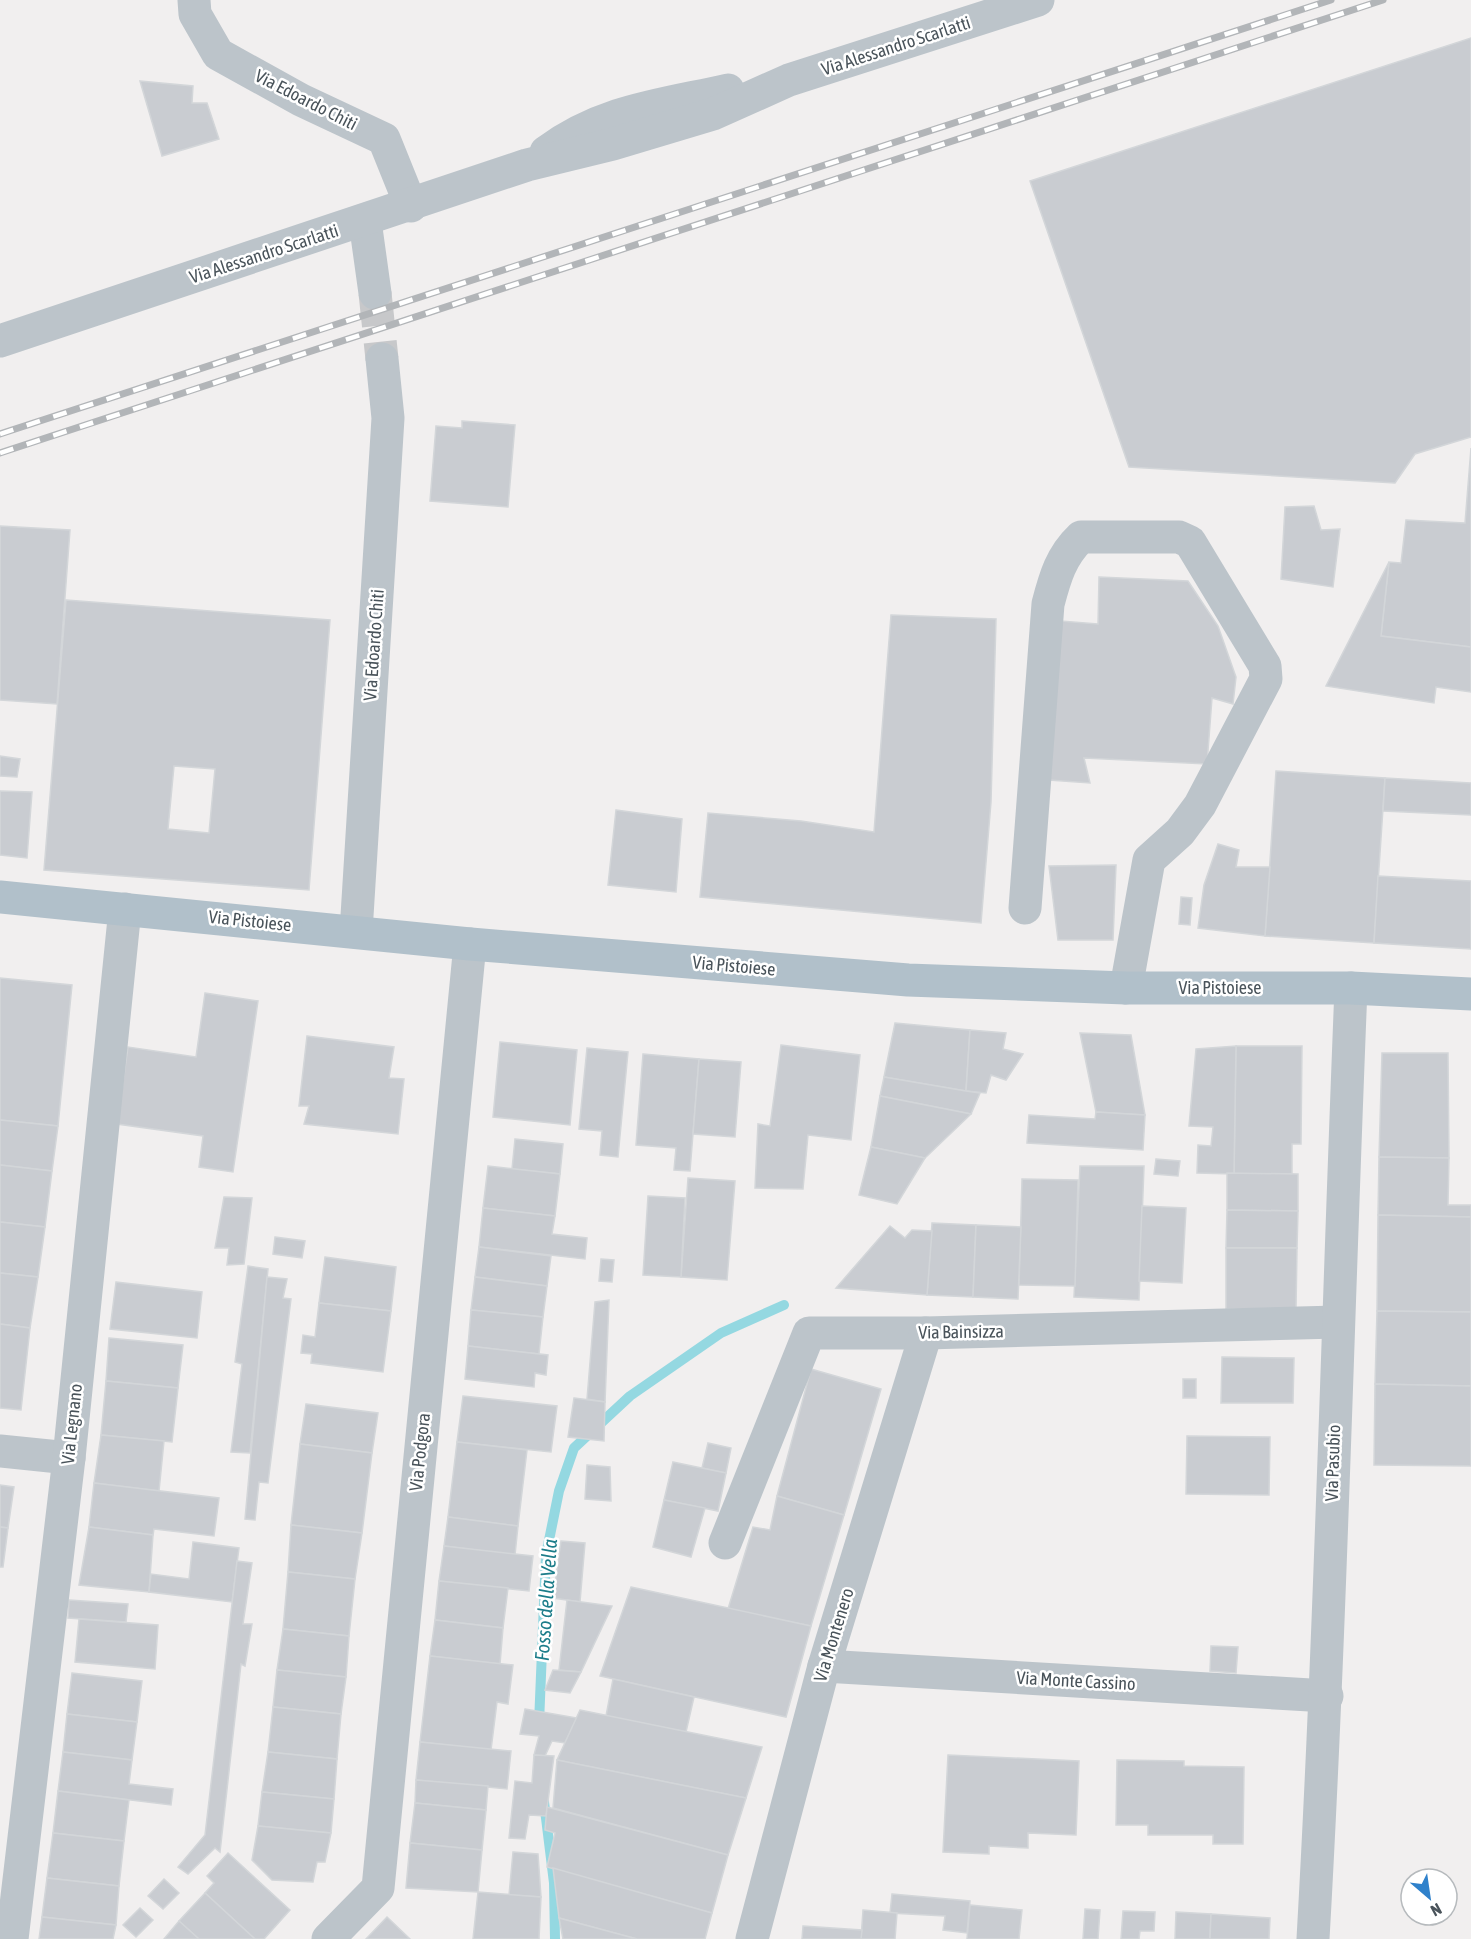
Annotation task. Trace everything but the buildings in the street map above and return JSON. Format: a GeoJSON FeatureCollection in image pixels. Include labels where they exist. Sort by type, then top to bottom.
{"type":"FeatureCollection","features":[{"type":"Feature","properties":{"kind":"main road","name":"Via Pistoiese"},"geometry":{"type":"LineString","coordinates":[[0,897],[470,944],[908,980],[1126,988],[1351,988],[1471,994]]}},
{"type":"Feature","properties":{"kind":"street","name":"Via Edoardo Chiti"},"geometry":{"type":"LineString","coordinates":[[194,0],[195,14],[218,54],[301,100],[384,139],[411,206]]}},
{"type":"Feature","properties":{"kind":"street","name":"Via Alessandro Scarlatti"},"geometry":{"type":"LineString","coordinates":[[0,341],[411,206],[528,165],[613,144],[713,114],[789,80],[1038,0]]}},
{"type":"Feature","properties":{"kind":"street"},"geometry":{"type":"LineString","coordinates":[[365,221],[375,293]]}},
{"type":"Feature","properties":{"kind":"street","name":"Via Edoardo Chiti"},"geometry":{"type":"LineString","coordinates":[[356,932],[388,418],[382,359]]}},
{"type":"Feature","properties":{"kind":"street"},"geometry":{"type":"LineString","coordinates":[[1024,908],[1048,604],[1057,572],[1066,552],[1081,537],[1179,537],[1190,542],[1265,666],[1266,679],[1200,805],[1180,832],[1149,860],[1126,988]]}},
{"type":"Feature","properties":{"kind":"street","name":"Via Legnano"},"geometry":{"type":"LineString","coordinates":[[12,1939],[69,1458],[125,909]]}},
{"type":"Feature","properties":{"kind":"street","name":"Via Podgora"},"geometry":{"type":"LineString","coordinates":[[328,1939],[378,1888],[470,944]]}},
{"type":"Feature","properties":{"kind":"street","name":"Via Pasubio"},"geometry":{"type":"LineString","coordinates":[[1313,1939],[1327,1696],[1337,1322],[1351,988]]}},
{"type":"Feature","properties":{"kind":"street","name":"Via Bainsizza"},"geometry":{"type":"LineString","coordinates":[[725,1543],[809,1333],[926,1333],[1337,1322]]}},
{"type":"Feature","properties":{"kind":"street","name":"Via Montenero"},"geometry":{"type":"LineString","coordinates":[[752,1939],[824,1666],[926,1333]]}},
{"type":"Feature","properties":{"kind":"street"},"geometry":{"type":"LineString","coordinates":[[0,1450],[69,1458]]}},
{"type":"Feature","properties":{"kind":"street","name":"Via Monte Cassino"},"geometry":{"type":"LineString","coordinates":[[824,1666],[1327,1696]]}},
{"type":"Feature","properties":{"kind":"waterway","name":"Fosso della Vella"},"geometry":{"type":"LineString","coordinates":[[539,1723],[546,1555],[559,1491],[574,1448],[630,1396],[721,1333],[784,1305]]}},
{"type":"Feature","properties":{"kind":"waterway","name":"Fosso della Vella"},"geometry":{"type":"LineString","coordinates":[[544,1802],[554,1883],[555,1939]]}},
{"type":"Feature","properties":{"kind":"tunnel"},"geometry":{"type":"LineString","coordinates":[[375,293],[382,359]]}},
{"type":"Feature","properties":{"kind":"railway"},"geometry":{"type":"LineString","coordinates":[[0,434],[1331,0]]}},
{"type":"Feature","properties":{"kind":"railway"},"geometry":{"type":"LineString","coordinates":[[0,453],[1383,0]]}}]}
